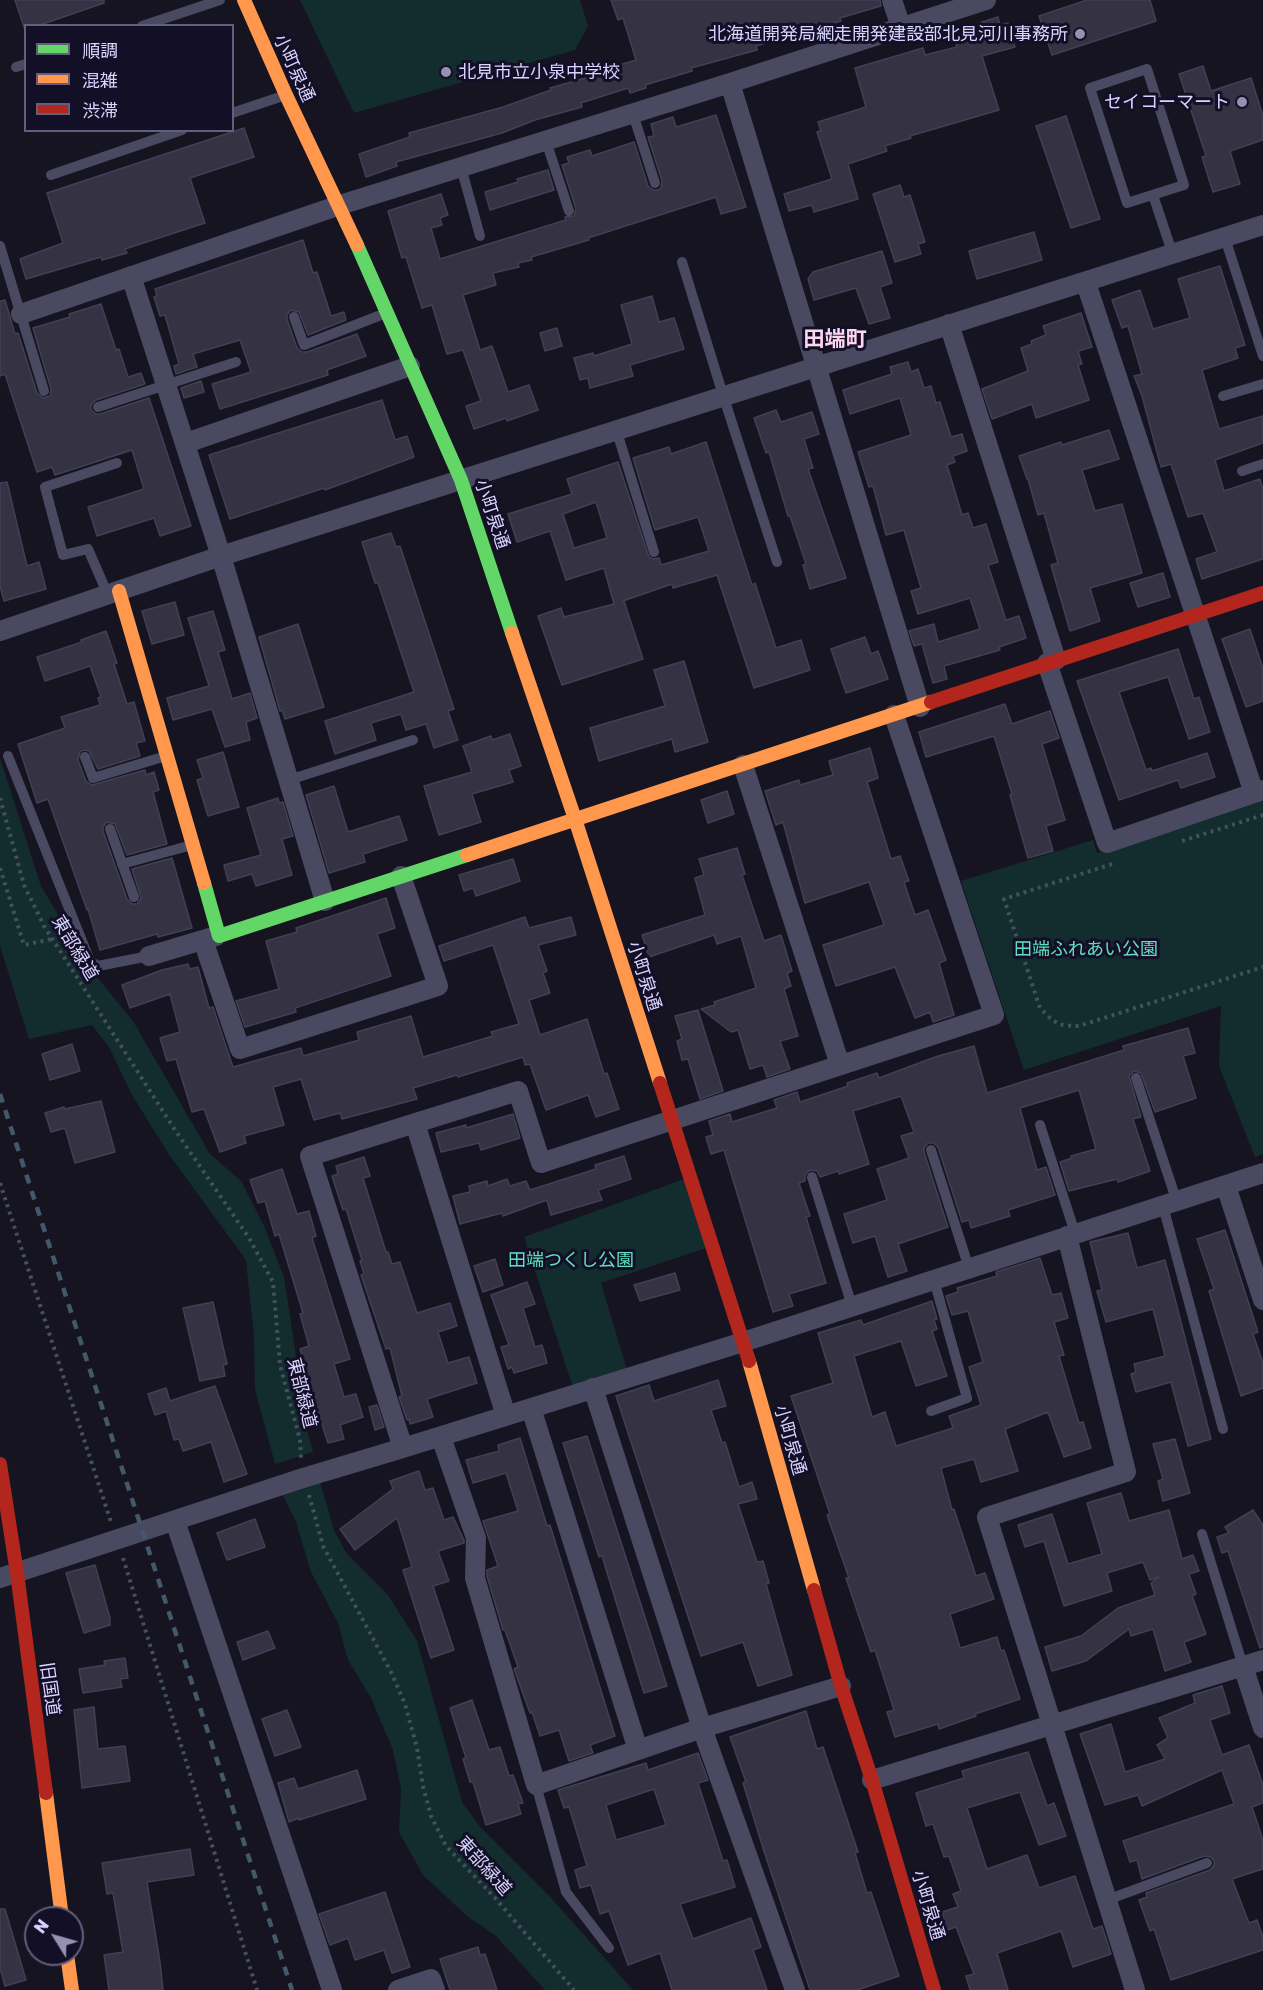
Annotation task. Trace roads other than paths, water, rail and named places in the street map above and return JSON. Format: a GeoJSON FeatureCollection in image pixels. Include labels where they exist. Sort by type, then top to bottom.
{"type":"FeatureCollection","features":[{"type":"Feature","properties":{"kind":"street","name":"小町泉通"},"geometry":{"type":"LineString","coordinates":[[244,0],[286,95],[340,205],[461,480],[575,819],[742,1342],[841,1686],[872,1780],[934,1990]]}},
{"type":"Feature","properties":{"kind":"street"},"geometry":{"type":"LineString","coordinates":[[892,0],[901,27]]}},
{"type":"Feature","properties":{"kind":"street"},"geometry":{"type":"LineString","coordinates":[[21,314],[340,205],[633,114],[986,0]]}},
{"type":"Feature","properties":{"kind":"street"},"geometry":{"type":"LineString","coordinates":[[730,83],[920,707]]}},
{"type":"Feature","properties":{"kind":"street"},"geometry":{"type":"LineString","coordinates":[[0,631],[221,556],[616,429],[1086,283],[1263,225]]}},
{"type":"Feature","properties":{"kind":"street"},"geometry":{"type":"LineString","coordinates":[[131,276],[186,443],[325,901]]}},
{"type":"Feature","properties":{"kind":"street"},"geometry":{"type":"LineString","coordinates":[[949,324],[1107,843],[1259,791],[1194,615],[1086,283]]}},
{"type":"Feature","properties":{"kind":"street"},"geometry":{"type":"LineString","coordinates":[[186,443],[410,366]]}},
{"type":"Feature","properties":{"kind":"street"},"geometry":{"type":"LineString","coordinates":[[113,593],[167,756],[192,845],[211,938],[240,1049],[438,986],[402,876]]}},
{"type":"Feature","properties":{"kind":"street"},"geometry":{"type":"LineString","coordinates":[[149,956],[211,938],[743,765],[1263,593]]}},
{"type":"Feature","properties":{"kind":"street"},"geometry":{"type":"LineString","coordinates":[[403,1448],[310,1156],[518,1091],[541,1163],[994,1015],[894,715]]}},
{"type":"Feature","properties":{"kind":"street"},"geometry":{"type":"LineString","coordinates":[[743,765],[840,1065]]}},
{"type":"Feature","properties":{"kind":"street"},"geometry":{"type":"LineString","coordinates":[[415,1123],[506,1416]]}},
{"type":"Feature","properties":{"kind":"street"},"geometry":{"type":"LineString","coordinates":[[8,1576],[303,1478],[742,1342],[1263,1173]]}},
{"type":"Feature","properties":{"kind":"street"},"geometry":{"type":"LineString","coordinates":[[1226,1186],[1263,1300]]}},
{"type":"Feature","properties":{"kind":"street"},"geometry":{"type":"LineString","coordinates":[[1071,1235],[1126,1472],[987,1517],[1136,1990]]}},
{"type":"Feature","properties":{"kind":"street"},"geometry":{"type":"LineString","coordinates":[[593,1388],[702,1728],[795,1990]]}},
{"type":"Feature","properties":{"kind":"street"},"geometry":{"type":"LineString","coordinates":[[531,1408],[638,1750]]}},
{"type":"Feature","properties":{"kind":"street"},"geometry":{"type":"LineString","coordinates":[[441,1437],[476,1538],[475,1578],[536,1785],[702,1728],[841,1686]]}},
{"type":"Feature","properties":{"kind":"street","name":"旧国道"},"geometry":{"type":"LineString","coordinates":[[0,1464],[8,1576],[60,1906]]}},
{"type":"Feature","properties":{"kind":"street"},"geometry":{"type":"LineString","coordinates":[[175,1521],[332,1990]]}},
{"type":"Feature","properties":{"kind":"street"},"geometry":{"type":"LineString","coordinates":[[872,1780],[1263,1660]]}},
{"type":"Feature","properties":{"kind":"street"},"geometry":{"type":"LineString","coordinates":[[1243,1666],[1263,1728]]}},
{"type":"Feature","properties":{"kind":"street"},"geometry":{"type":"LineString","coordinates":[[69,1966],[72,1990]]}},
{"type":"Feature","properties":{"kind":"street"},"geometry":{"type":"LineString","coordinates":[[398,1990],[431,1979],[435,1990]]}},
{"type":"Feature","properties":{"kind":"lane"},"geometry":{"type":"LineString","coordinates":[[148,24],[220,0]]}},
{"type":"Feature","properties":{"kind":"lane"},"geometry":{"type":"LineString","coordinates":[[1147,69],[1184,185],[1153,195],[1127,203],[1090,88],[1147,69]]}},
{"type":"Feature","properties":{"kind":"lane"},"geometry":{"type":"LineString","coordinates":[[234,112],[286,95]]}},
{"type":"Feature","properties":{"kind":"lane"},"geometry":{"type":"LineString","coordinates":[[633,114],[655,183]]}},
{"type":"Feature","properties":{"kind":"lane"},"geometry":{"type":"LineString","coordinates":[[51,175],[176,132]]}},
{"type":"Feature","properties":{"kind":"lane"},"geometry":{"type":"LineString","coordinates":[[546,141],[569,211]]}},
{"type":"Feature","properties":{"kind":"lane"},"geometry":{"type":"LineString","coordinates":[[461,167],[480,236]]}},
{"type":"Feature","properties":{"kind":"lane"},"geometry":{"type":"LineString","coordinates":[[1153,195],[1173,255]]}},
{"type":"Feature","properties":{"kind":"lane"},"geometry":{"type":"LineString","coordinates":[[1225,238],[1263,356]]}},
{"type":"Feature","properties":{"kind":"lane"},"geometry":{"type":"LineString","coordinates":[[0,246],[44,391]]}},
{"type":"Feature","properties":{"kind":"lane"},"geometry":{"type":"LineString","coordinates":[[682,262],[777,562]]}},
{"type":"Feature","properties":{"kind":"lane"},"geometry":{"type":"LineString","coordinates":[[294,317],[304,345],[386,313]]}},
{"type":"Feature","properties":{"kind":"lane"},"geometry":{"type":"LineString","coordinates":[[99,406],[236,362]]}},
{"type":"Feature","properties":{"kind":"lane"},"geometry":{"type":"LineString","coordinates":[[1223,396],[1263,384]]}},
{"type":"Feature","properties":{"kind":"lane"},"geometry":{"type":"LineString","coordinates":[[616,429],[654,552]]}},
{"type":"Feature","properties":{"kind":"lane"},"geometry":{"type":"LineString","coordinates":[[113,593],[88,549],[63,555],[45,486],[117,463]]}},
{"type":"Feature","properties":{"kind":"lane"},"geometry":{"type":"LineString","coordinates":[[1242,471],[1263,464]]}},
{"type":"Feature","properties":{"kind":"lane"},"geometry":{"type":"LineString","coordinates":[[289,780],[414,740]]}},
{"type":"Feature","properties":{"kind":"lane"},"geometry":{"type":"LineString","coordinates":[[8,756],[90,961],[98,966],[149,956]]}},
{"type":"Feature","properties":{"kind":"lane"},"geometry":{"type":"LineString","coordinates":[[85,757],[93,778],[167,756]]}},
{"type":"Feature","properties":{"kind":"lane"},"geometry":{"type":"LineString","coordinates":[[110,829],[134,897]]}},
{"type":"Feature","properties":{"kind":"lane"},"geometry":{"type":"LineString","coordinates":[[122,864],[192,845]]}},
{"type":"Feature","properties":{"kind":"lane"},"geometry":{"type":"LineString","coordinates":[[1136,1078],[1170,1204],[1223,1429]]}},
{"type":"Feature","properties":{"kind":"lane"},"geometry":{"type":"LineString","coordinates":[[1040,1125],[1071,1235]]}},
{"type":"Feature","properties":{"kind":"lane"},"geometry":{"type":"LineString","coordinates":[[931,1150],[969,1268]]}},
{"type":"Feature","properties":{"kind":"lane"},"geometry":{"type":"LineString","coordinates":[[812,1177],[852,1306]]}},
{"type":"Feature","properties":{"kind":"lane"},"geometry":{"type":"LineString","coordinates":[[931,1410],[967,1398],[934,1280]]}},
{"type":"Feature","properties":{"kind":"lane"},"geometry":{"type":"LineString","coordinates":[[1202,1534],[1243,1666]]}},
{"type":"Feature","properties":{"kind":"lane"},"geometry":{"type":"LineString","coordinates":[[536,1785],[566,1892],[609,1948]]}},
{"type":"Feature","properties":{"kind":"lane"},"geometry":{"type":"LineString","coordinates":[[1107,1900],[1207,1863]]}},
{"type":"Feature","properties":{"kind":"railway"},"geometry":{"type":"LineString","coordinates":[[0,1094],[292,1990]]}},
{"type":"Feature","properties":{"kind":"place","name":"北海道開発局網走開発建設部北見河川事務所"},"geometry":{"type":"Point","coordinates":[1080,34]}},
{"type":"Feature","properties":{"kind":"place","name":"北見市立小泉中学校"},"geometry":{"type":"Point","coordinates":[446,72]}},
{"type":"Feature","properties":{"kind":"place","name":"セイコーマート"},"geometry":{"type":"Point","coordinates":[1242,102]}},
{"type":"Feature","properties":{"kind":"district","name":"田端町"},"geometry":{"type":"Point","coordinates":[835,339]}},
{"type":"Feature","properties":{"kind":"park label","name":"田端ふれあい公園"},"geometry":{"type":"Point","coordinates":[1086,949]}},
{"type":"Feature","properties":{"kind":"park label","name":"田端つくし公園"},"geometry":{"type":"Point","coordinates":[571,1260]}}]}
